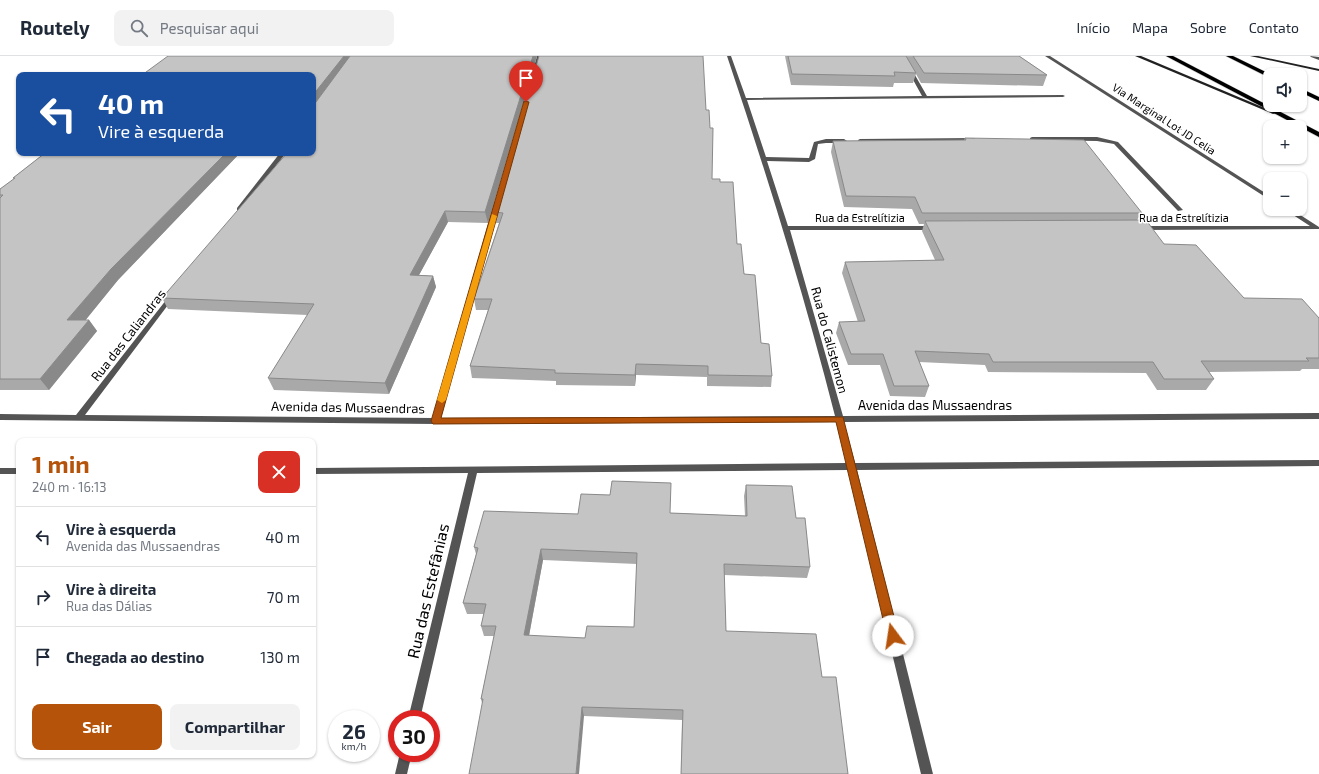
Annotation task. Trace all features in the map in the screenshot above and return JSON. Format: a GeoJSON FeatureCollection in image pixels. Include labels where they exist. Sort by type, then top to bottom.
{"type":"FeatureCollection","features":[{"type":"Feature","properties":{"kind":"main road"},"geometry":{"type":"LineString","coordinates":[[1169,56],[1319,134]]}},
{"type":"Feature","properties":{"kind":"main road"},"geometry":{"type":"LineString","coordinates":[[1229,56],[1263,73]]}},
{"type":"Feature","properties":{"kind":"main road"},"geometry":{"type":"LineString","coordinates":[[1307,93],[1319,99]]}},
{"type":"Feature","properties":{"kind":"street"},"geometry":{"type":"LineString","coordinates":[[520,124],[539,56]]}},
{"type":"Feature","properties":{"kind":"street","name":"Rua do Calistemon"},"geometry":{"type":"LineString","coordinates":[[729,56],[788,228],[840,419],[927,774]]}},
{"type":"Feature","properties":{"kind":"street"},"geometry":{"type":"LineString","coordinates":[[902,56],[925,97]]}},
{"type":"Feature","properties":{"kind":"street","name":"Via Marginal Lot JD Celia"},"geometry":{"type":"LineString","coordinates":[[1047,56],[1263,194]]}},
{"type":"Feature","properties":{"kind":"street"},"geometry":{"type":"LineString","coordinates":[[1137,56],[1283,116]]}},
{"type":"Feature","properties":{"kind":"street"},"geometry":{"type":"LineString","coordinates":[[1252,56],[1319,70]]}},
{"type":"Feature","properties":{"kind":"street"},"geometry":{"type":"LineString","coordinates":[[1312,56],[1319,59]]}},
{"type":"Feature","properties":{"kind":"street"},"geometry":{"type":"LineString","coordinates":[[745,99],[1063,96]]}},
{"type":"Feature","properties":{"kind":"street"},"geometry":{"type":"LineString","coordinates":[[1026,139],[1097,139],[1116,143],[1180,210]]}},
{"type":"Feature","properties":{"kind":"street"},"geometry":{"type":"LineString","coordinates":[[765,159],[812,159],[816,143],[826,141],[978,140]]}},
{"type":"Feature","properties":{"kind":"street"},"geometry":{"type":"LineString","coordinates":[[234,216],[281,156]]}},
{"type":"Feature","properties":{"kind":"street"},"geometry":{"type":"LineString","coordinates":[[436,421],[500,193]]}},
{"type":"Feature","properties":{"kind":"street"},"geometry":{"type":"LineString","coordinates":[[1298,216],[1318,229]]}},
{"type":"Feature","properties":{"kind":"street","name":"Rua da Estrelítizia"},"geometry":{"type":"LineString","coordinates":[[788,228],[938,228]]}},
{"type":"Feature","properties":{"kind":"street","name":"Rua da Estrelítizia"},"geometry":{"type":"LineString","coordinates":[[1135,228],[1318,229]]}},
{"type":"Feature","properties":{"kind":"street","name":"Rua das Caliandras"},"geometry":{"type":"LineString","coordinates":[[79,417],[176,291]]}},
{"type":"Feature","properties":{"kind":"street","name":"Avenida das Mussaendras"},"geometry":{"type":"LineString","coordinates":[[0,418],[79,417],[436,421],[1319,416]]}},
{"type":"Feature","properties":{"kind":"street"},"geometry":{"type":"LineString","coordinates":[[316,471],[473,471],[1319,463]]}},
{"type":"Feature","properties":{"kind":"street"},"geometry":{"type":"LineString","coordinates":[[0,471],[16,471]]}},
{"type":"Feature","properties":{"kind":"street","name":"Rua das Estefânias"},"geometry":{"type":"LineString","coordinates":[[416,710],[473,471]]}},
{"type":"Feature","properties":{"kind":"street"},"geometry":{"type":"LineString","coordinates":[[401,774],[404,762]]}},
{"type":"Feature","properties":{"kind":"building"},"geometry":{"type":"Polygon","coordinates":[[[168,56],[344,56],[316,91],[316,72],[146,72],[168,56]]]}},
{"type":"Feature","properties":{"kind":"building"},"geometry":{"type":"Polygon","coordinates":[[[350,56],[533,56],[485,212],[445,211],[410,275],[433,276],[385,383],[268,378],[314,304],[162,298],[284,156],[316,156],[316,102],[350,56]]]}},
{"type":"Feature","properties":{"kind":"building"},"geometry":{"type":"Polygon","coordinates":[[[539,56],[703,56],[706,110],[709,110],[710,128],[713,128],[712,179],[720,179],[720,182],[733,182],[737,244],[741,244],[744,274],[755,275],[761,343],[769,344],[772,376],[708,375],[708,366],[636,364],[635,375],[555,373],[555,370],[470,366],[492,299],[474,299],[503,213],[494,212],[539,56]]]}},
{"type":"Feature","properties":{"kind":"building"},"geometry":{"type":"Polygon","coordinates":[[[788,56],[906,56],[916,73],[894,72],[895,76],[792,74],[788,56]]]}},
{"type":"Feature","properties":{"kind":"building"},"geometry":{"type":"Polygon","coordinates":[[[913,56],[1019,56],[1047,75],[924,73],[913,56]]]}},
{"type":"Feature","properties":{"kind":"building"},"geometry":{"type":"Polygon","coordinates":[[[965,138],[1084,140],[1142,213],[922,213],[915,197],[846,196],[833,141],[966,140],[965,138]]]}},
{"type":"Feature","properties":{"kind":"building"},"geometry":{"type":"Polygon","coordinates":[[[41,156],[223,156],[111,269],[67,320],[89,320],[40,379],[0,379],[0,198],[3,195],[0,195],[0,189],[15,178],[13,178],[41,156]]]}},
{"type":"Feature","properties":{"kind":"building"},"geometry":{"type":"Polygon","coordinates":[[[1146,220],[1164,244],[1196,245],[1244,298],[1302,299],[1319,318],[1319,358],[1306,358],[1309,361],[1201,361],[1214,379],[1164,379],[1153,362],[993,362],[989,354],[915,351],[929,386],[894,386],[883,354],[851,354],[839,322],[865,321],[845,262],[944,260],[925,221],[1146,220]]]}},
{"type":"Feature","properties":{"kind":"building"},"geometry":{"type":"Polygon","coordinates":[[[612,481],[671,483],[670,513],[747,516],[746,485],[792,486],[796,518],[805,518],[810,567],[724,564],[726,631],[816,634],[822,677],[836,677],[848,774],[681,774],[683,710],[582,707],[576,774],[469,774],[483,699],[481,699],[496,626],[481,626],[486,604],[463,603],[478,548],[474,547],[484,511],[578,514],[581,494],[610,495],[612,481]],[[541,549],[524,635],[585,638],[587,626],[634,627],[637,553],[541,549]]]}},
{"type":"Feature","properties":{"kind":"slow traffic"},"geometry":{"type":"LineString","coordinates":[[442,400],[494,216]]}},
{"type":"Feature","properties":{"kind":"route"},"geometry":{"type":"LineString","coordinates":[[526,102],[436,421],[840,419],[893,636]]}}]}
